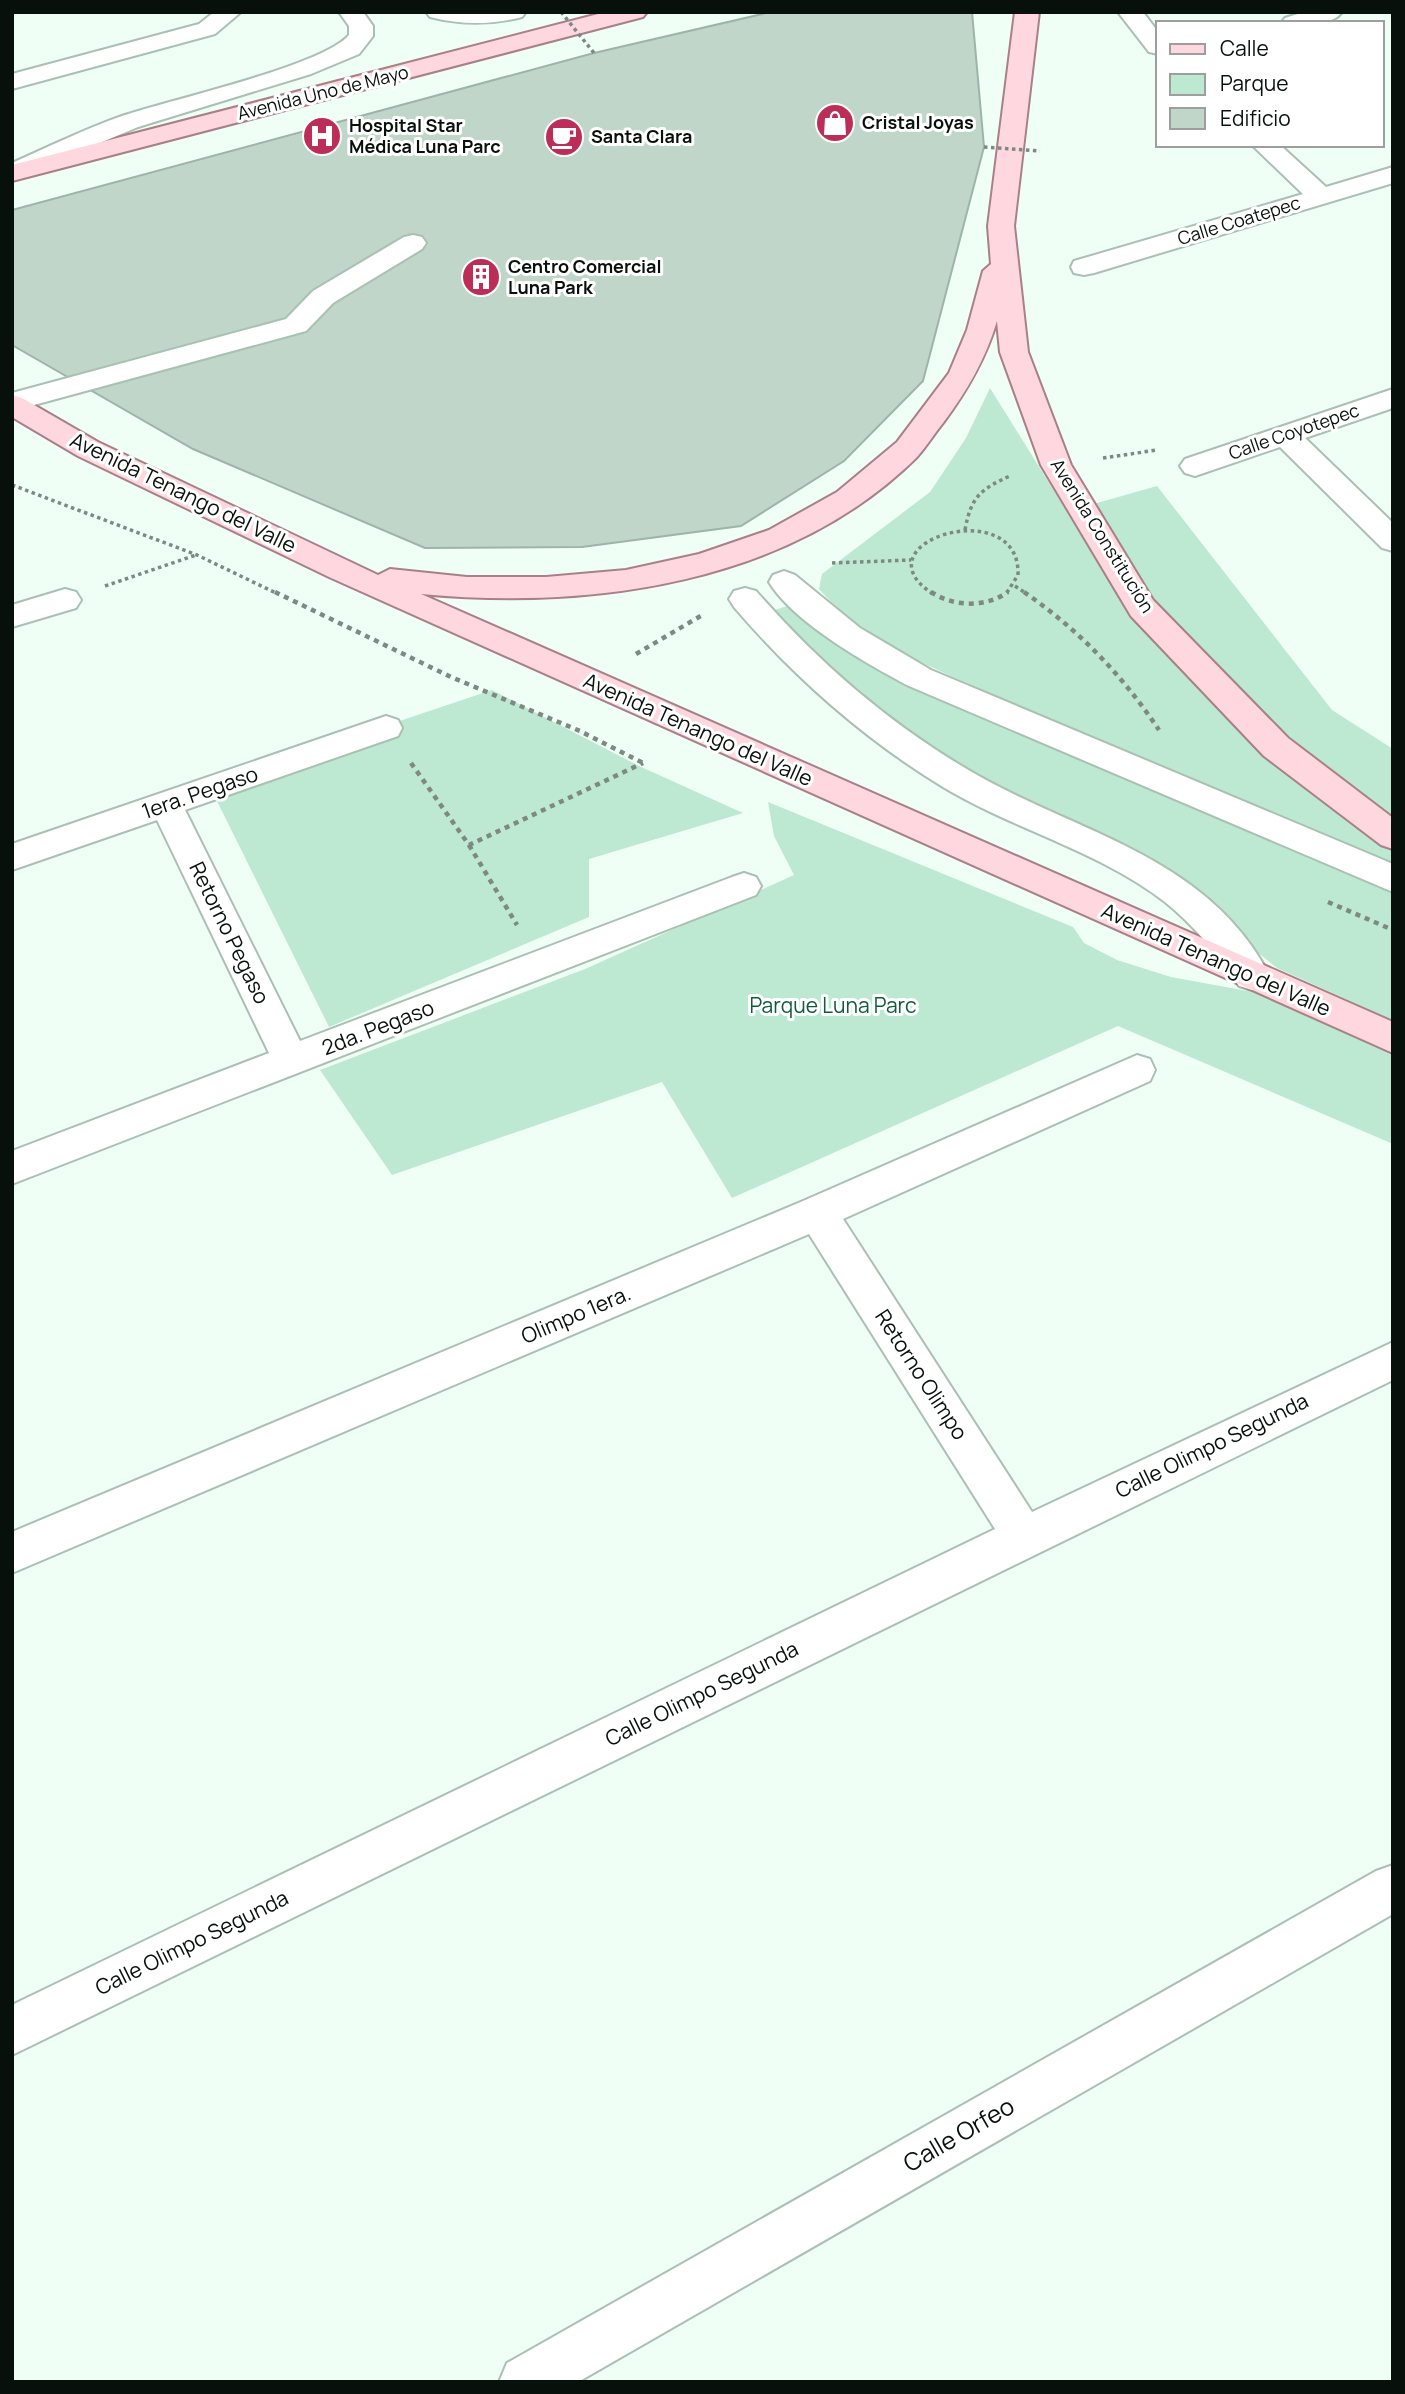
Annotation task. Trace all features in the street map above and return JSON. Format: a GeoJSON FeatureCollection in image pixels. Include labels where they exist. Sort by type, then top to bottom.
{"type":"FeatureCollection","features":[{"type":"Feature","properties":{"kind":"main road","name":"Avenida Uno de Mayo"},"geometry":{"type":"LineString","coordinates":[[12,172],[635,12]]}},
{"type":"Feature","properties":{"kind":"main road","name":"Avenida Constitución"},"geometry":{"type":"LineString","coordinates":[[1027,12],[1001,226],[1014,352],[1056,465],[1142,608],[1276,747],[1393,836]]}},
{"type":"Feature","properties":{"kind":"main road"},"geometry":{"type":"LineString","coordinates":[[340,570],[439,587],[489,590],[593,586],[696,566],[789,533],[876,478],[909,447],[936,416],[957,384],[984,320],[997,267],[1001,226]]}},
{"type":"Feature","properties":{"kind":"main road","name":"Avenida Tenango del Valle"},"geometry":{"type":"LineString","coordinates":[[12,403],[88,449],[340,570],[1393,1038]]}},
{"type":"Feature","properties":{"kind":"street"},"geometry":{"type":"LineString","coordinates":[[12,82],[207,29],[229,12]]}},
{"type":"Feature","properties":{"kind":"street"},"geometry":{"type":"LineString","coordinates":[[12,172],[129,122],[302,69],[350,49],[361,36],[362,26],[351,12]]}},
{"type":"Feature","properties":{"kind":"street"},"geometry":{"type":"LineString","coordinates":[[438,12],[465,18],[488,18],[514,12]]}},
{"type":"Feature","properties":{"kind":"street"},"geometry":{"type":"LineString","coordinates":[[1130,12],[1156,44]]}},
{"type":"Feature","properties":{"kind":"street"},"geometry":{"type":"LineString","coordinates":[[1300,21],[1330,12]]}},
{"type":"Feature","properties":{"kind":"street"},"geometry":{"type":"LineString","coordinates":[[1267,147],[1321,196]]}},
{"type":"Feature","properties":{"kind":"street","name":"Calle Coatepec"},"geometry":{"type":"LineString","coordinates":[[1084,267],[1393,174]]}},
{"type":"Feature","properties":{"kind":"street"},"geometry":{"type":"LineString","coordinates":[[12,403],[296,325],[323,297],[413,243]]}},
{"type":"Feature","properties":{"kind":"street","name":"Calle Coyotepec"},"geometry":{"type":"LineString","coordinates":[[1195,466],[1393,398]]}},
{"type":"Feature","properties":{"kind":"street"},"geometry":{"type":"LineString","coordinates":[[1284,435],[1393,541]]}},
{"type":"Feature","properties":{"kind":"street"},"geometry":{"type":"LineString","coordinates":[[784,582],[819,615],[850,638],[920,678],[1393,879]]}},
{"type":"Feature","properties":{"kind":"street"},"geometry":{"type":"LineString","coordinates":[[745,599],[768,627],[803,661],[901,742],[955,778],[1017,812],[1125,860],[1164,883],[1200,912],[1228,942],[1252,976]]}},
{"type":"Feature","properties":{"kind":"street"},"geometry":{"type":"LineString","coordinates":[[12,616],[65,600]]}},
{"type":"Feature","properties":{"kind":"street","name":"1era. Pegaso"},"geometry":{"type":"LineString","coordinates":[[12,857],[386,728]]}},
{"type":"Feature","properties":{"kind":"street","name":"Retorno Pegaso"},"geometry":{"type":"LineString","coordinates":[[166,805],[292,1062]]}},
{"type":"Feature","properties":{"kind":"street","name":"2da. Pegaso"},"geometry":{"type":"LineString","coordinates":[[12,1168],[744,886]]}},
{"type":"Feature","properties":{"kind":"street","name":"Olimpo 1era."},"geometry":{"type":"LineString","coordinates":[[12,1553],[817,1213],[1137,1070]]}},
{"type":"Feature","properties":{"kind":"street","name":"Retorno Olimpo"},"geometry":{"type":"LineString","coordinates":[[817,1213],[1024,1537]]}},
{"type":"Feature","properties":{"kind":"street","name":"Calle Olimpo Segunda"},"geometry":{"type":"LineString","coordinates":[[12,2031],[1393,1360]]}},
{"type":"Feature","properties":{"kind":"street","name":"Calle Orfeo"},"geometry":{"type":"LineString","coordinates":[[526,2382],[1393,1888]]}},
{"type":"Feature","properties":{"kind":"path"},"geometry":{"type":"LineString","coordinates":[[561,12],[594,53]]}},
{"type":"Feature","properties":{"kind":"path"},"geometry":{"type":"LineString","coordinates":[[984,147],[1041,152]]}},
{"type":"Feature","properties":{"kind":"path"},"geometry":{"type":"LineString","coordinates":[[965,530],[968,508],[983,488],[1017,472]]}},
{"type":"Feature","properties":{"kind":"path"},"geometry":{"type":"LineString","coordinates":[[12,485],[197,555],[452,677],[580,731],[643,763],[469,845]]}},
{"type":"Feature","properties":{"kind":"path"},"geometry":{"type":"LineString","coordinates":[[965,530],[998,538],[1010,548],[1018,561],[1020,573],[1015,586],[1004,596],[988,603],[951,602],[933,596],[916,579],[911,560],[917,548],[928,538],[944,532],[965,530]]}},
{"type":"Feature","properties":{"kind":"path"},"geometry":{"type":"LineString","coordinates":[[65,600],[197,555]]}},
{"type":"Feature","properties":{"kind":"path"},"geometry":{"type":"LineString","coordinates":[[386,728],[469,845],[540,965]]}},
{"type":"Feature","properties":{"kind":"green space"},"geometry":{"type":"Polygon","coordinates":[[[990,388],[1127,608],[1341,813],[1393,851],[1393,868],[915,659],[865,630],[819,589],[822,574],[930,492],[966,438],[990,388]]]}},
{"type":"Feature","properties":{"kind":"green space"},"geometry":{"type":"Polygon","coordinates":[[[1157,486],[1332,710],[1393,749],[1393,825],[1326,775],[1149,604],[1090,505],[1157,486]]]}},
{"type":"Feature","properties":{"kind":"green space"},"geometry":{"type":"Polygon","coordinates":[[[790,605],[1393,889],[1393,1020],[1277,968],[1237,936],[912,739],[804,647],[775,610],[790,605]]]}},
{"type":"Feature","properties":{"kind":"green space"},"geometry":{"type":"Polygon","coordinates":[[[492,690],[639,766],[743,813],[589,859],[589,917],[329,1027],[209,785],[492,690]]]}},
{"type":"Feature","properties":{"kind":"green space","name":"Parque Luna Parc"},"geometry":{"type":"Polygon","coordinates":[[[768,802],[1073,927],[1084,943],[1117,960],[1171,977],[1264,994],[1393,1052],[1393,1144],[1118,1026],[732,1198],[662,1082],[392,1175],[320,1070],[585,969],[794,875],[774,836],[768,802]]]}},
{"type":"Feature","properties":{"kind":"building","name":"Centro Comercial Luna Park"},"geometry":{"type":"Polygon","coordinates":[[[771,12],[972,12],[984,147],[923,381],[844,461],[741,526],[582,547],[425,548],[193,449],[12,345],[12,210],[594,53],[771,12]]]}},
{"type":"Feature","properties":{"kind":"place","name":"Cristal Joyas"},"geometry":{"type":"Point","coordinates":[835,123]}},
{"type":"Feature","properties":{"kind":"place","name":"Hospital Star Médica Luna Parc"},"geometry":{"type":"Point","coordinates":[322,136]}},
{"type":"Feature","properties":{"kind":"place","name":"Santa Clara"},"geometry":{"type":"Point","coordinates":[564,137]}},
{"type":"Feature","properties":{"kind":"place","name":"Centro Comercial Luna Park"},"geometry":{"type":"Point","coordinates":[481,277]}}]}
